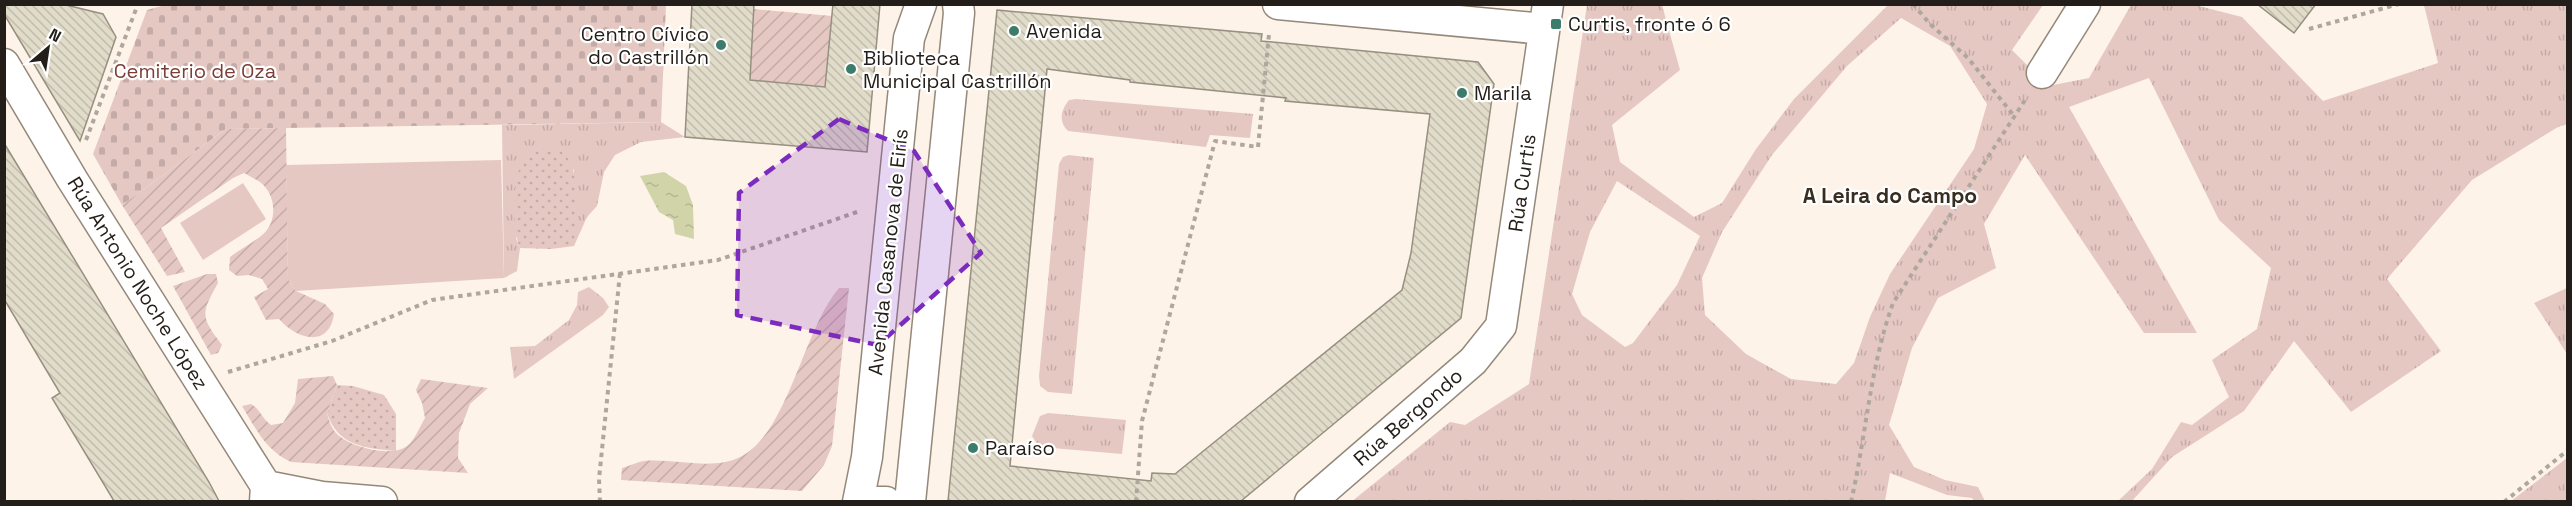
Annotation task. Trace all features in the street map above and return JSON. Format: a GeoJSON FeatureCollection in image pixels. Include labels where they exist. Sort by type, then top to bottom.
{"type":"FeatureCollection","features":[{"type":"Feature","properties":{"kind":"street","name":"Avenida Casanova de Eirís"},"geometry":{"type":"LineString","coordinates":[[858,501],[867,457],[909,38],[921,4]]}},
{"type":"Feature","properties":{"kind":"street"},"geometry":{"type":"LineString","coordinates":[[910,501],[958,4]]}},
{"type":"Feature","properties":{"kind":"street"},"geometry":{"type":"LineString","coordinates":[[2042,73],[2085,4]]}},
{"type":"Feature","properties":{"kind":"street"},"geometry":{"type":"LineString","coordinates":[[1274,16],[1546,17]]}},
{"type":"Feature","properties":{"kind":"street","name":"Rúa Curtis"},"geometry":{"type":"LineString","coordinates":[[1501,326],[1546,17]]}},
{"type":"Feature","properties":{"kind":"street","name":"Rúa Antonio Noche López"},"geometry":{"type":"LineString","coordinates":[[4,64],[265,494]]}},
{"type":"Feature","properties":{"kind":"street","name":"Rúa Bergondo"},"geometry":{"type":"LineString","coordinates":[[1310,501],[1473,361],[1501,326]]}},
{"type":"Feature","properties":{"kind":"street"},"geometry":{"type":"LineString","coordinates":[[265,494],[382,501]]}},
{"type":"Feature","properties":{"kind":"street"},"geometry":{"type":"LineString","coordinates":[[870,501],[886,501]]}},
{"type":"Feature","properties":{"kind":"path"},"geometry":{"type":"LineString","coordinates":[[85,144],[138,4]]}},
{"type":"Feature","properties":{"kind":"path"},"geometry":{"type":"LineString","coordinates":[[1913,4],[1930,24],[1968,58],[2014,116]]}},
{"type":"Feature","properties":{"kind":"path"},"geometry":{"type":"LineString","coordinates":[[2309,29],[2399,4]]}},
{"type":"Feature","properties":{"kind":"path"},"geometry":{"type":"LineString","coordinates":[[1136,501],[1142,421],[1215,141],[1258,147],[1274,16]]}},
{"type":"Feature","properties":{"kind":"path"},"geometry":{"type":"LineString","coordinates":[[1851,501],[1863,449],[1881,338],[1893,303],[2042,73]]}},
{"type":"Feature","properties":{"kind":"path"},"geometry":{"type":"LineString","coordinates":[[222,373],[332,341],[432,300],[718,260],[854,215],[865,207]]}},
{"type":"Feature","properties":{"kind":"path"},"geometry":{"type":"LineString","coordinates":[[600,501],[599,479],[620,273]]}},
{"type":"Feature","properties":{"kind":"path"},"geometry":{"type":"LineString","coordinates":[[2504,501],[2568,450]]}},
{"type":"Feature","properties":{"kind":"highlighted area"},"geometry":{"type":"Polygon","coordinates":[[[839,119],[914,151],[981,253],[878,345],[737,315],[739,193],[839,119]]]}},
{"type":"Feature","properties":{"kind":"green space","name":"Cemiterio de Oza"},"geometry":{"type":"Polygon","coordinates":[[[165,5],[666,5],[661,122],[226,129],[122,205],[93,154],[147,10],[165,5]]]}},
{"type":"Feature","properties":{"kind":"green space"},"geometry":{"type":"Polygon","coordinates":[[[1587,5],[1662,5],[1680,70],[1612,125],[1620,162],[1694,217],[1722,203],[1756,149],[1794,99],[1888,5],[2043,5],[2012,50],[2048,86],[2089,78],[2131,5],[2195,5],[2242,17],[2323,101],[2438,63],[2424,5],[2567,5],[2567,124],[2558,127],[2472,180],[2387,279],[2441,351],[2351,412],[2294,341],[2244,411],[2172,457],[2132,501],[2118,501],[2152,469],[2181,422],[2192,425],[2229,397],[2212,360],[2257,329],[2271,268],[2219,220],[2149,78],[2069,107],[2197,333],[2144,333],[2025,155],[1984,224],[1996,268],[1938,298],[1912,348],[1889,425],[1914,467],[1945,480],[1978,487],[1985,501],[1947,495],[1890,473],[1885,501],[1351,502],[1450,422],[1465,425],[1529,384],[1587,5]],[[1901,18],[1847,66],[1772,155],[1722,232],[1702,278],[1705,315],[1746,354],[1791,379],[1836,384],[1854,363],[1870,317],[1890,274],[1974,149],[1987,104],[1950,46],[1901,18]],[[1617,181],[1590,232],[1572,294],[1582,315],[1625,347],[1633,343],[1677,285],[1700,236],[1617,181]]]}},
{"type":"Feature","properties":{"kind":"green space"},"geometry":{"type":"Polygon","coordinates":[[[754,9],[832,16],[825,87],[750,80],[754,9]]]}},
{"type":"Feature","properties":{"kind":"green space"},"geometry":{"type":"Polygon","coordinates":[[[1069,100],[1253,114],[1250,138],[1210,135],[1206,147],[1068,131],[1062,119],[1064,108],[1069,100]]]}},
{"type":"Feature","properties":{"kind":"green space"},"geometry":{"type":"Polygon","coordinates":[[[661,122],[685,137],[641,142],[615,155],[604,172],[597,206],[587,217],[574,246],[574,169],[516,238],[520,248],[517,271],[504,278],[502,125],[661,122]]]}},
{"type":"Feature","properties":{"kind":"green space"},"geometry":{"type":"Polygon","coordinates":[[[286,128],[288,279],[296,291],[325,304],[334,314],[331,325],[319,336],[311,337],[294,332],[279,319],[266,320],[254,297],[268,289],[262,279],[249,275],[237,276],[229,270],[230,257],[261,236],[267,230],[273,217],[270,194],[260,182],[244,173],[233,178],[161,228],[185,272],[167,276],[122,205],[226,129],[286,128]]]}},
{"type":"Feature","properties":{"kind":"green space"},"geometry":{"type":"Polygon","coordinates":[[[540,148],[560,151],[571,164],[576,186],[574,246],[551,249],[520,248],[514,215],[518,174],[527,156],[540,148]]]}},
{"type":"Feature","properties":{"kind":"green space"},"geometry":{"type":"Polygon","coordinates":[[[1069,155],[1094,158],[1072,394],[1048,392],[1040,386],[1039,376],[1059,164],[1063,157],[1069,155]]]}},
{"type":"Feature","properties":{"kind":"green space"},"geometry":{"type":"Polygon","coordinates":[[[501,160],[504,278],[296,291],[288,279],[286,165],[501,160]]]}},
{"type":"Feature","properties":{"kind":"green space"},"geometry":{"type":"Polygon","coordinates":[[[243,183],[266,219],[203,260],[180,223],[243,183]]]}},
{"type":"Feature","properties":{"kind":"green space"},"geometry":{"type":"Polygon","coordinates":[[[207,274],[216,274],[218,283],[208,302],[205,315],[222,345],[218,353],[211,355],[173,286],[207,274]]]}},
{"type":"Feature","properties":{"kind":"green space"},"geometry":{"type":"Polygon","coordinates":[[[589,287],[603,298],[609,307],[603,315],[514,379],[510,347],[535,346],[569,320],[577,305],[578,292],[589,287]]]}},
{"type":"Feature","properties":{"kind":"green space"},"geometry":{"type":"Polygon","coordinates":[[[839,288],[849,288],[832,446],[824,465],[802,491],[621,480],[622,468],[641,462],[718,463],[740,457],[757,445],[771,427],[826,306],[839,288]]]}},
{"type":"Feature","properties":{"kind":"green space"},"geometry":{"type":"Polygon","coordinates":[[[2567,288],[2567,354],[2534,303],[2567,288]]]}},
{"type":"Feature","properties":{"kind":"green space"},"geometry":{"type":"Polygon","coordinates":[[[333,376],[337,385],[327,413],[333,429],[351,443],[381,451],[391,451],[407,446],[417,433],[425,418],[416,390],[421,379],[488,388],[470,404],[459,433],[458,458],[468,473],[291,462],[268,446],[242,406],[251,404],[271,425],[283,423],[295,403],[298,379],[333,376]]]}},
{"type":"Feature","properties":{"kind":"green space"},"geometry":{"type":"Polygon","coordinates":[[[337,385],[353,386],[384,395],[396,414],[396,451],[363,446],[345,439],[338,432],[327,413],[337,385]]]}},
{"type":"Feature","properties":{"kind":"green space"},"geometry":{"type":"Polygon","coordinates":[[[1048,413],[1126,420],[1122,454],[1052,448],[1037,444],[1032,436],[1040,416],[1048,413]]]}},
{"type":"Feature","properties":{"kind":"green space"},"geometry":{"type":"Polygon","coordinates":[[[2567,458],[2567,501],[2511,501],[2567,458]]]}},
{"type":"Feature","properties":{"kind":"water"},"geometry":{"type":"Polygon","coordinates":[[[664,172],[686,186],[693,205],[694,239],[675,234],[673,220],[659,212],[640,176],[664,172]]]}},
{"type":"Feature","properties":{"kind":"building"},"geometry":{"type":"Polygon","coordinates":[[[4,4],[62,4],[103,14],[116,37],[80,141],[4,14],[4,4]]]}},
{"type":"Feature","properties":{"kind":"building"},"geometry":{"type":"Polygon","coordinates":[[[692,4],[754,4],[750,80],[825,87],[833,4],[880,4],[867,152],[685,137],[692,4]]]}},
{"type":"Feature","properties":{"kind":"building"},"geometry":{"type":"Polygon","coordinates":[[[2257,4],[2316,4],[2294,33],[2257,4]]]}},
{"type":"Feature","properties":{"kind":"building"},"geometry":{"type":"Polygon","coordinates":[[[997,10],[1262,34],[1261,41],[1478,62],[1494,84],[1461,318],[1241,501],[948,501],[997,10]],[[1047,69],[1010,466],[1151,481],[1152,473],[1175,474],[1402,290],[1411,253],[1430,114],[1285,101],[1286,98],[1130,82],[1130,80],[1047,69]]]}},
{"type":"Feature","properties":{"kind":"building"},"geometry":{"type":"Polygon","coordinates":[[[4,143],[219,501],[114,501],[52,398],[60,393],[4,299],[4,143]]]}},
{"type":"Feature","properties":{"kind":"place","name":"Curtis, fronte ó 6"},"geometry":{"type":"Point","coordinates":[1556,24]}},
{"type":"Feature","properties":{"kind":"place","name":"Avenida"},"geometry":{"type":"Point","coordinates":[1014,31]}},
{"type":"Feature","properties":{"kind":"place","name":"Centro Cívico do Castrillón"},"geometry":{"type":"Point","coordinates":[721,45]}},
{"type":"Feature","properties":{"kind":"place","name":"Biblioteca Municipal Castrillón"},"geometry":{"type":"Point","coordinates":[851,69]}},
{"type":"Feature","properties":{"kind":"place","name":"Marila"},"geometry":{"type":"Point","coordinates":[1462,93]}},
{"type":"Feature","properties":{"kind":"place","name":"Paraíso"},"geometry":{"type":"Point","coordinates":[973,448]}},
{"type":"Feature","properties":{"kind":"district","name":"A Leira do Campo"},"geometry":{"type":"Point","coordinates":[1890,195]}}]}
